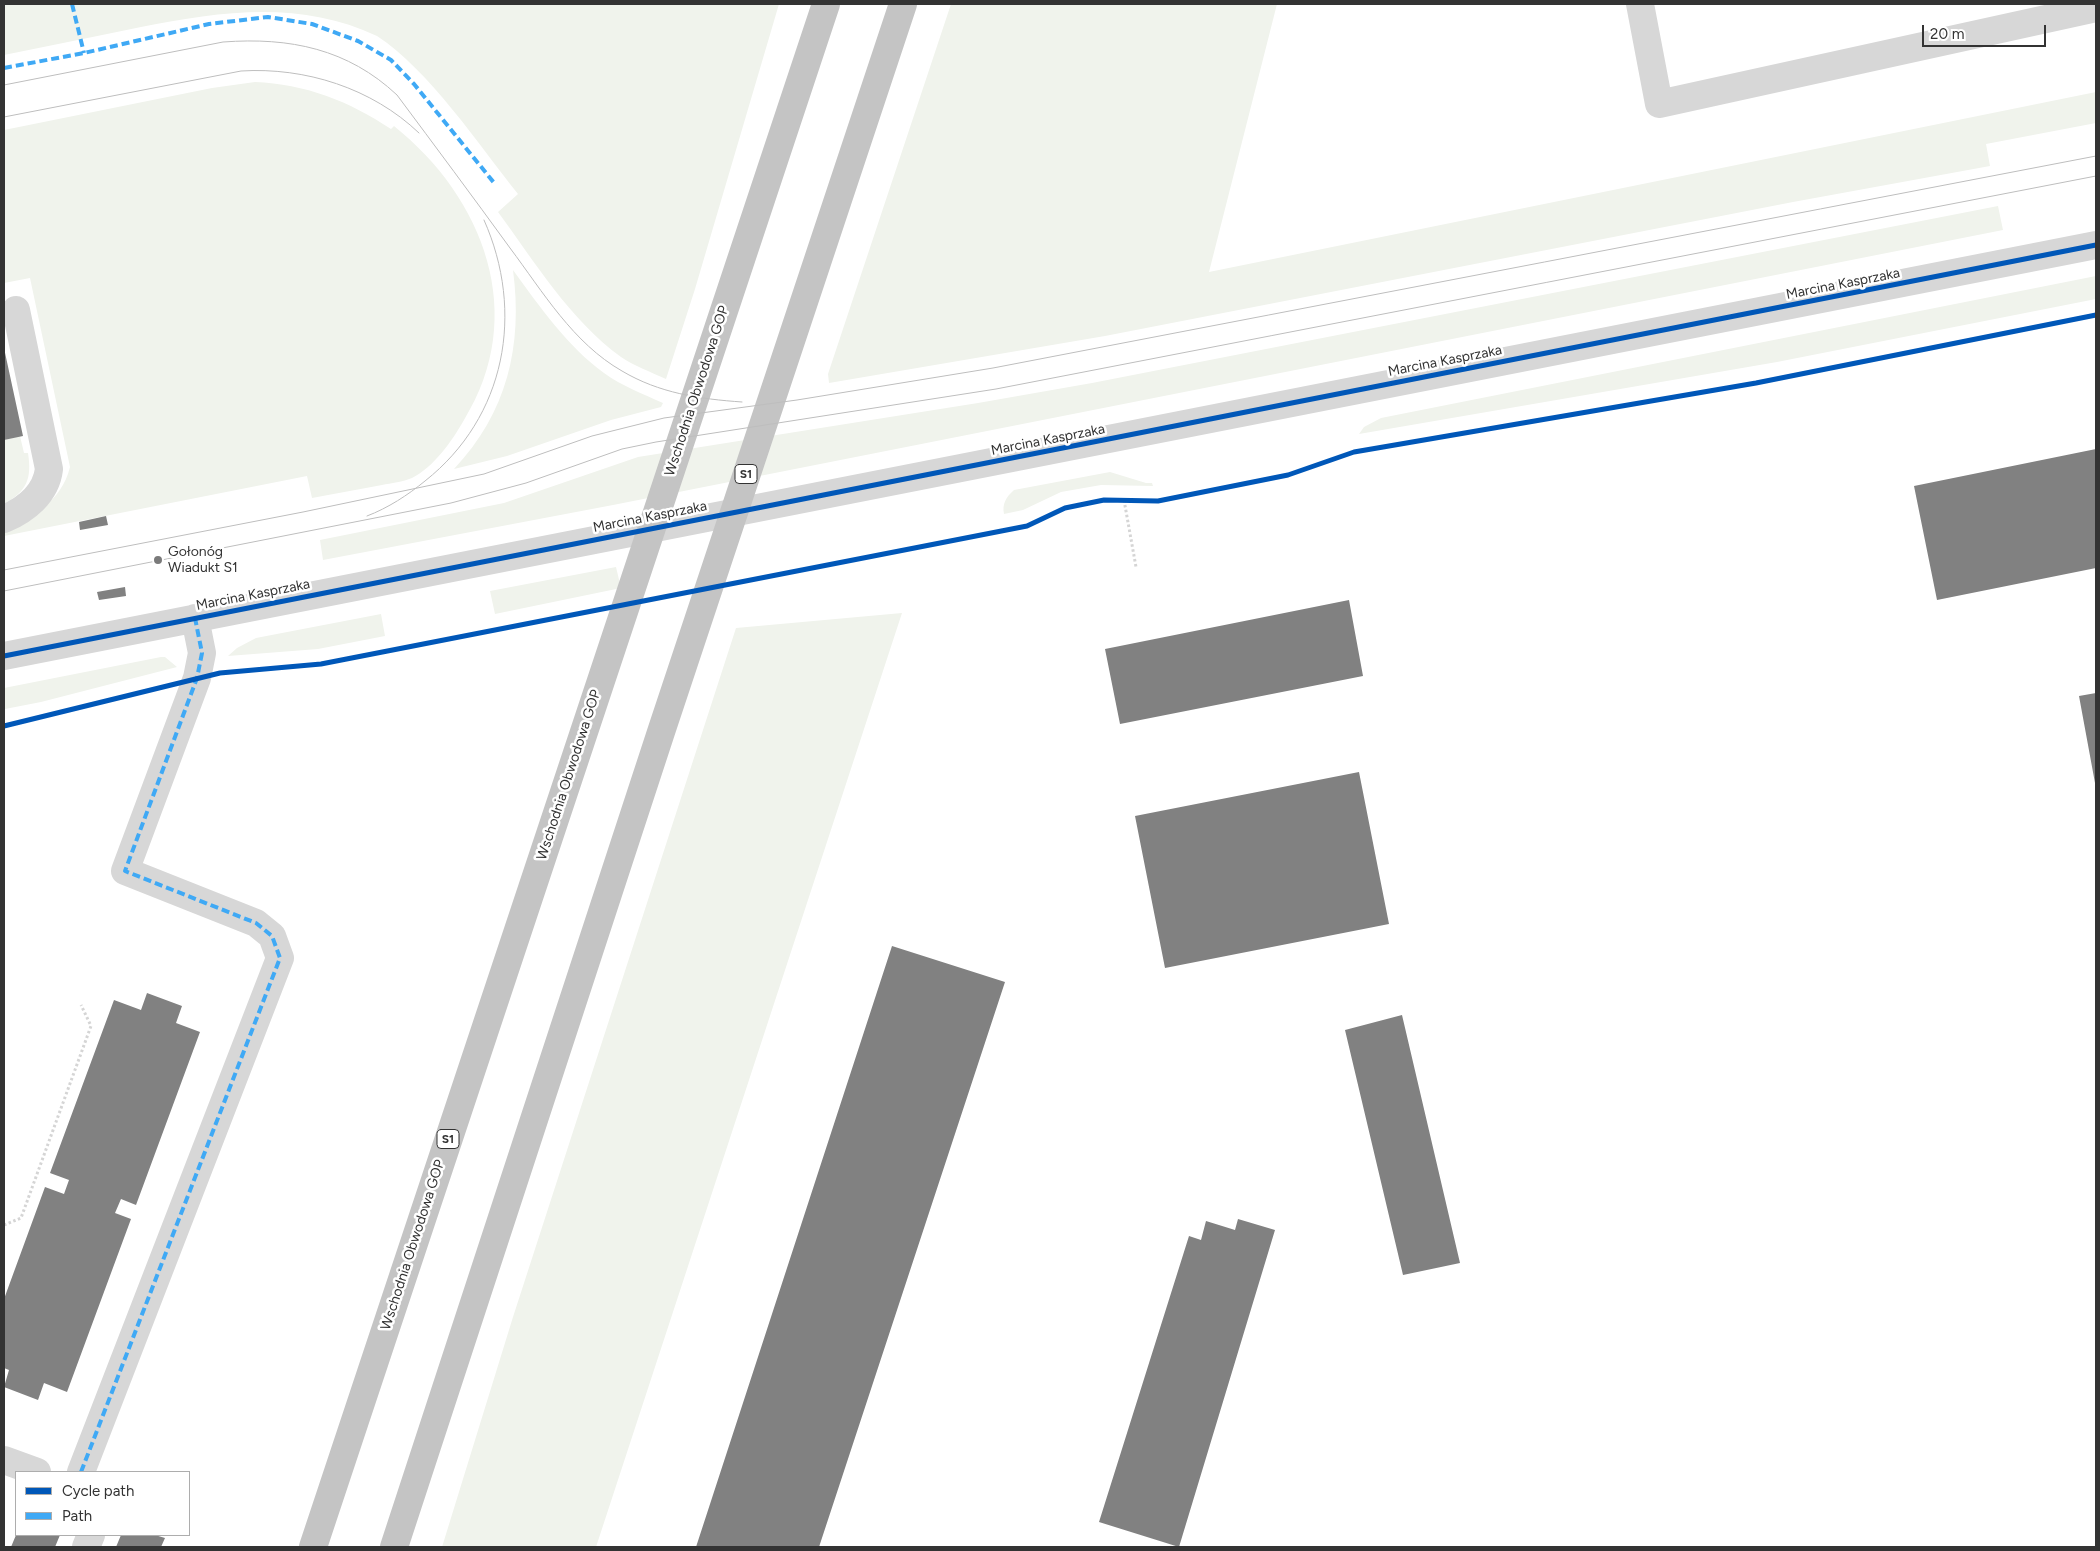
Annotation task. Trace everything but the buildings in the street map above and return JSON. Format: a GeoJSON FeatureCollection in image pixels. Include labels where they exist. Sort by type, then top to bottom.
{"type":"FeatureCollection","features":[{"type":"Feature","properties":{"kind":"highway","name":"Wschodnia Obwodowa GOP"},"geometry":{"type":"LineString","coordinates":[[313,1547],[826,4]]}},
{"type":"Feature","properties":{"kind":"highway","name":"S1"},"geometry":{"type":"LineString","coordinates":[[394,1547],[662,729],[903,4]]}},
{"type":"Feature","properties":{"kind":"street"},"geometry":{"type":"LineString","coordinates":[[1640,4],[1659,104],[2096,8]]}},
{"type":"Feature","properties":{"kind":"street","name":"Marcina Kasprzaka"},"geometry":{"type":"LineString","coordinates":[[4,656],[2096,244]]}},
{"type":"Feature","properties":{"kind":"street"},"geometry":{"type":"LineString","coordinates":[[4,519],[16,514],[42,490],[48,479],[49,470],[16,310]]}},
{"type":"Feature","properties":{"kind":"street"},"geometry":{"type":"LineString","coordinates":[[81,1471],[280,958],[272,936],[256,923],[125,871],[197,678],[202,653],[195,618]]}},
{"type":"Feature","properties":{"kind":"street"},"geometry":{"type":"LineString","coordinates":[[5,1465],[32,1471]]}},
{"type":"Feature","properties":{"kind":"path"},"geometry":{"type":"LineString","coordinates":[[1124,500],[1136,567]]}},
{"type":"Feature","properties":{"kind":"path"},"geometry":{"type":"LineString","coordinates":[[4,1224],[21,1218],[91,1026],[81,1005]]}},
{"type":"Feature","properties":{"kind":"shaded area"},"geometry":{"type":"Polygon","coordinates":[[[4,4],[779,4],[695,289],[666,379],[621,357],[602,342],[569,308],[539,270],[498,212],[518,194],[470,131],[434,88],[415,68],[377,36],[319,17],[290,13],[231,13],[171,21],[4,55],[4,4]]]}},
{"type":"Feature","properties":{"kind":"shaded area"},"geometry":{"type":"Polygon","coordinates":[[[951,4],[1277,4],[1209,272],[2096,92],[2096,123],[1986,144],[1990,166],[1793,202],[1105,336],[829,383],[828,374],[951,4]]]}},
{"type":"Feature","properties":{"kind":"shaded area"},"geometry":{"type":"Polygon","coordinates":[[[255,82],[273,83],[309,90],[343,102],[391,129],[394,126],[426,155],[452,188],[473,223],[487,261],[494,300],[493,340],[483,380],[464,420],[448,445],[435,460],[420,473],[405,480],[312,498],[307,476],[4,536],[4,532],[35,513],[53,499],[66,479],[70,467],[30,278],[4,283],[4,130],[212,88],[255,82]]]}},
{"type":"Feature","properties":{"kind":"shaded area"},"geometry":{"type":"Polygon","coordinates":[[[1998,206],[2003,230],[613,505],[323,560],[320,540],[504,503],[638,457],[1092,383],[1998,206]]]}},
{"type":"Feature","properties":{"kind":"shaded area"},"geometry":{"type":"Polygon","coordinates":[[[513,270],[533,298],[578,351],[618,382],[663,403],[661,407],[611,420],[507,456],[454,469],[487,425],[499,401],[507,377],[513,352],[515,325],[516,298],[513,270]]]}},
{"type":"Feature","properties":{"kind":"shaded area"},"geometry":{"type":"Polygon","coordinates":[[[2096,276],[2096,299],[1777,362],[1359,434],[1364,427],[1381,418],[2096,276]]]}},
{"type":"Feature","properties":{"kind":"shaded area"},"geometry":{"type":"Polygon","coordinates":[[[20,436],[24,453],[28,453],[28,477],[23,489],[4,504],[4,440],[20,436]]]}},
{"type":"Feature","properties":{"kind":"shaded area"},"geometry":{"type":"Polygon","coordinates":[[[1110,472],[1146,483],[1152,483],[1153,486],[1101,485],[1061,492],[1023,510],[1004,514],[1005,501],[1014,490],[1110,472]]]}},
{"type":"Feature","properties":{"kind":"shaded area"},"geometry":{"type":"Polygon","coordinates":[[[616,567],[621,588],[495,614],[490,591],[616,567]]]}},
{"type":"Feature","properties":{"kind":"shaded area"},"geometry":{"type":"Polygon","coordinates":[[[902,613],[596,1547],[442,1547],[513,1317],[736,628],[902,613]]]}},
{"type":"Feature","properties":{"kind":"shaded area"},"geometry":{"type":"Polygon","coordinates":[[[381,614],[385,636],[318,649],[228,656],[237,648],[256,638],[381,614]]]}},
{"type":"Feature","properties":{"kind":"shaded area"},"geometry":{"type":"Polygon","coordinates":[[[165,657],[177,667],[41,702],[5,709],[4,688],[165,657]]]}},
{"type":"Feature","properties":{"kind":"tram line"},"geometry":{"type":"LineString","coordinates":[[4,85],[223,42],[248,41],[295,44],[317,49],[338,57],[378,79],[397,95],[547,299],[588,346],[622,371],[650,385],[695,397],[742,402]]}},
{"type":"Feature","properties":{"kind":"tram line"},"geometry":{"type":"LineString","coordinates":[[4,117],[241,71],[265,71],[313,77],[359,93],[400,117],[419,133]]}},
{"type":"Feature","properties":{"kind":"tram line"},"geometry":{"type":"LineString","coordinates":[[4,570],[303,512],[484,474],[592,436],[664,418],[797,400],[993,368],[2096,156]]}},
{"type":"Feature","properties":{"kind":"tram line"},"geometry":{"type":"LineString","coordinates":[[4,591],[451,503],[526,483],[622,449],[656,442],[996,389],[2096,176]]}},
{"type":"Feature","properties":{"kind":"tram line"},"geometry":{"type":"LineString","coordinates":[[367,516],[390,505],[412,491],[452,455],[474,426],[490,395],[500,361],[505,326],[503,291],[497,255],[484,220]]}},
{"type":"Feature","properties":{"kind":"marked path"},"geometry":{"type":"LineString","coordinates":[[72,4],[84,53]]}},
{"type":"Feature","properties":{"kind":"marked path"},"geometry":{"type":"LineString","coordinates":[[4,68],[84,53],[209,24],[268,17],[312,24],[358,41],[391,60],[414,84],[495,184]]}},
{"type":"Feature","properties":{"kind":"marked path"},"geometry":{"type":"LineString","coordinates":[[81,1471],[280,958],[272,936],[256,923],[125,871],[197,678],[202,653],[195,618]]}},
{"type":"Feature","properties":{"kind":"cycle path"},"geometry":{"type":"LineString","coordinates":[[4,656],[2096,245]]}},
{"type":"Feature","properties":{"kind":"cycle path"},"geometry":{"type":"LineString","coordinates":[[4,726],[220,673],[321,664],[1027,526],[1065,508],[1104,500],[1158,501],[1288,475],[1354,452],[1756,383],[2096,315]]}},
{"type":"Feature","properties":{"kind":"place","name":"Gołonóg Wiadukt S1"},"geometry":{"type":"Point","coordinates":[158,560]}}]}
